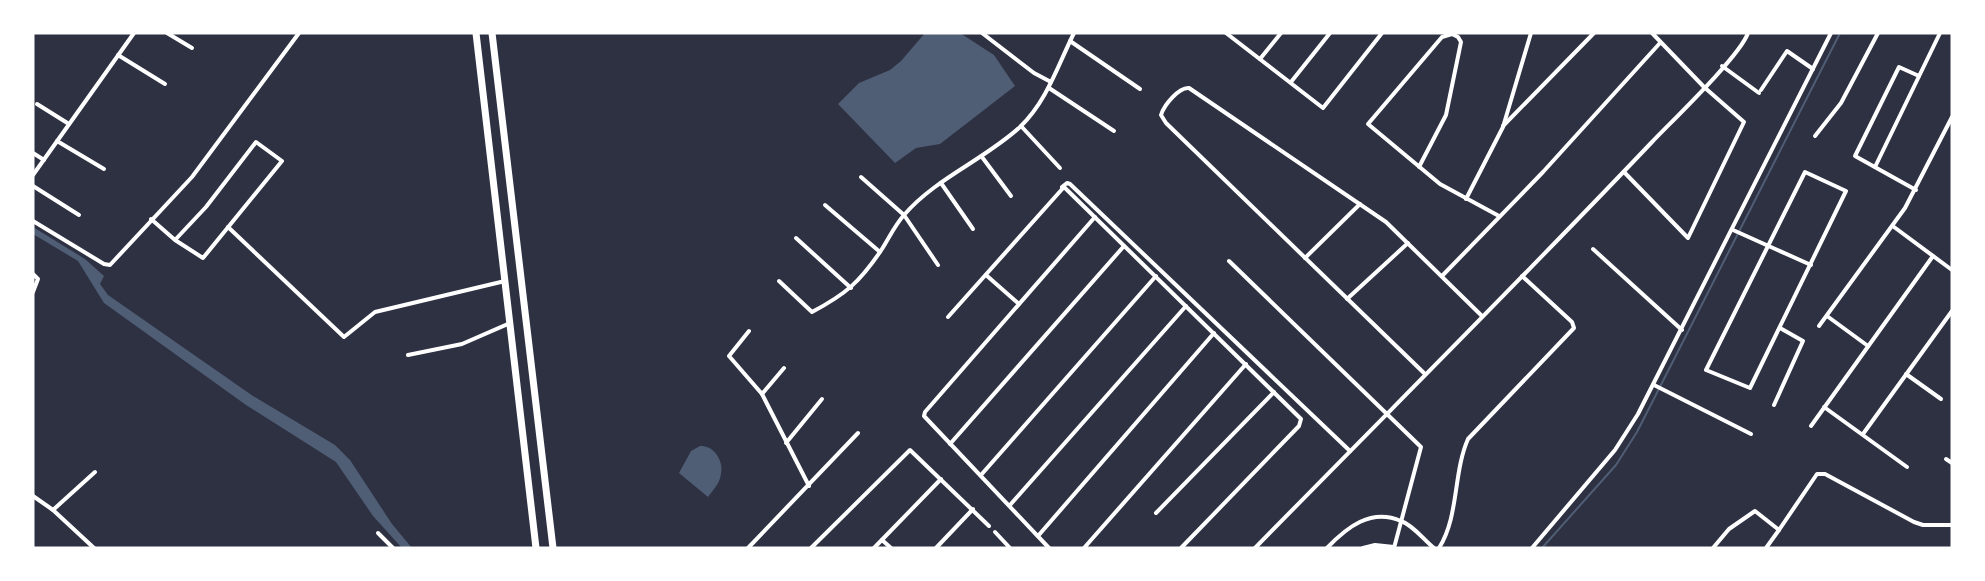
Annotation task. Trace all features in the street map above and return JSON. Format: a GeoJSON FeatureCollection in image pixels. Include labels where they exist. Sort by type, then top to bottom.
{"type":"FeatureCollection","features":[{"type":"Feature","properties":{"kind":"main road"},"geometry":{"type":"LineString","coordinates":[[476,33],[536,548]]}},
{"type":"Feature","properties":{"kind":"main road"},"geometry":{"type":"LineString","coordinates":[[492,33],[553,548]]}},
{"type":"Feature","properties":{"kind":"street"},"geometry":{"type":"LineString","coordinates":[[33,175],[134,33]]}},
{"type":"Feature","properties":{"kind":"street"},"geometry":{"type":"LineString","coordinates":[[167,33],[192,48]]}},
{"type":"Feature","properties":{"kind":"street"},"geometry":{"type":"LineString","coordinates":[[33,221],[107,266],[192,177],[299,33]]}},
{"type":"Feature","properties":{"kind":"street"},"geometry":{"type":"LineString","coordinates":[[982,33],[1025,67],[1052,82]]}},
{"type":"Feature","properties":{"kind":"street"},"geometry":{"type":"LineString","coordinates":[[779,281],[812,312],[852,288],[880,252],[904,215],[941,183],[982,157],[1021,126],[1049,88],[1074,33]]}},
{"type":"Feature","properties":{"kind":"street"},"geometry":{"type":"LineString","coordinates":[[1260,59],[1281,33]]}},
{"type":"Feature","properties":{"kind":"street"},"geometry":{"type":"LineString","coordinates":[[1290,82],[1330,33]]}},
{"type":"Feature","properties":{"kind":"street"},"geometry":{"type":"LineString","coordinates":[[1229,34],[1323,108],[1382,33]]}},
{"type":"Feature","properties":{"kind":"street"},"geometry":{"type":"LineString","coordinates":[[1419,167],[1446,115],[1461,42],[1458,37],[1449,33],[1442,37],[1368,124],[1419,167],[1466,199],[1499,216]]}},
{"type":"Feature","properties":{"kind":"street"},"geometry":{"type":"LineString","coordinates":[[1466,199],[1503,127],[1531,33]]}},
{"type":"Feature","properties":{"kind":"street"},"geometry":{"type":"LineString","coordinates":[[1503,127],[1594,33]]}},
{"type":"Feature","properties":{"kind":"street"},"geometry":{"type":"LineString","coordinates":[[1624,172],[1688,238],[1744,122],[1704,87],[1652,33]]}},
{"type":"Feature","properties":{"kind":"street"},"geometry":{"type":"LineString","coordinates":[[1255,548],[1624,172],[1743,44],[1748,33]]}},
{"type":"Feature","properties":{"kind":"street"},"geometry":{"type":"LineString","coordinates":[[1533,548],[1615,450],[1655,385],[1831,33]]}},
{"type":"Feature","properties":{"kind":"street"},"geometry":{"type":"LineString","coordinates":[[1815,136],[1841,103],[1878,33]]}},
{"type":"Feature","properties":{"kind":"street"},"geometry":{"type":"LineString","coordinates":[[1875,167],[1940,33]]}},
{"type":"Feature","properties":{"kind":"street"},"geometry":{"type":"LineString","coordinates":[[1070,41],[1140,89]]}},
{"type":"Feature","properties":{"kind":"street"},"geometry":{"type":"LineString","coordinates":[[1442,276],[1660,43]]}},
{"type":"Feature","properties":{"kind":"street"},"geometry":{"type":"LineString","coordinates":[[1722,66],[1760,91],[1787,51],[1813,69]]}},
{"type":"Feature","properties":{"kind":"street"},"geometry":{"type":"LineString","coordinates":[[118,55],[165,84]]}},
{"type":"Feature","properties":{"kind":"street"},"geometry":{"type":"LineString","coordinates":[[1916,190],[1855,156],[1899,67],[1919,76]]}},
{"type":"Feature","properties":{"kind":"street"},"geometry":{"type":"LineString","coordinates":[[1049,88],[1114,131]]}},
{"type":"Feature","properties":{"kind":"street"},"geometry":{"type":"LineString","coordinates":[[1425,374],[1166,123],[1162,111],[1182,88],[1189,88],[1360,204],[1408,242],[1482,316]]}},
{"type":"Feature","properties":{"kind":"street"},"geometry":{"type":"LineString","coordinates":[[36,104],[69,124]]}},
{"type":"Feature","properties":{"kind":"street"},"geometry":{"type":"LineString","coordinates":[[1819,326],[1893,226],[1916,190],[1952,117]]}},
{"type":"Feature","properties":{"kind":"street"},"geometry":{"type":"LineString","coordinates":[[1021,126],[1060,168]]}},
{"type":"Feature","properties":{"kind":"street"},"geometry":{"type":"LineString","coordinates":[[57,141],[104,169]]}},
{"type":"Feature","properties":{"kind":"street"},"geometry":{"type":"LineString","coordinates":[[151,219],[175,240],[203,258],[282,161],[256,142],[206,207],[175,240]]}},
{"type":"Feature","properties":{"kind":"street"},"geometry":{"type":"LineString","coordinates":[[33,153],[44,160]]}},
{"type":"Feature","properties":{"kind":"street"},"geometry":{"type":"LineString","coordinates":[[982,157],[1011,196]]}},
{"type":"Feature","properties":{"kind":"street"},"geometry":{"type":"LineString","coordinates":[[1805,172],[1846,191],[1750,388],[1706,370],[1767,244],[1805,172]]}},
{"type":"Feature","properties":{"kind":"street"},"geometry":{"type":"LineString","coordinates":[[861,177],[904,215],[938,265]]}},
{"type":"Feature","properties":{"kind":"street"},"geometry":{"type":"LineString","coordinates":[[941,183],[973,229]]}},
{"type":"Feature","properties":{"kind":"street"},"geometry":{"type":"LineString","coordinates":[[948,316],[1062,187],[1066,183],[1071,184],[1350,451]]}},
{"type":"Feature","properties":{"kind":"street"},"geometry":{"type":"LineString","coordinates":[[33,186],[79,215]]}},
{"type":"Feature","properties":{"kind":"street"},"geometry":{"type":"LineString","coordinates":[[1062,187],[1301,419],[1299,426],[1181,548]]}},
{"type":"Feature","properties":{"kind":"street"},"geometry":{"type":"LineString","coordinates":[[1305,258],[1360,204]]}},
{"type":"Feature","properties":{"kind":"street"},"geometry":{"type":"LineString","coordinates":[[825,205],[880,252]]}},
{"type":"Feature","properties":{"kind":"street"},"geometry":{"type":"LineString","coordinates":[[1049,548],[924,416],[927,408],[1095,217]]}},
{"type":"Feature","properties":{"kind":"street"},"geometry":{"type":"LineString","coordinates":[[1893,226],[1952,270]]}},
{"type":"Feature","properties":{"kind":"street"},"geometry":{"type":"LineString","coordinates":[[228,227],[344,337],[375,312],[505,281]]}},
{"type":"Feature","properties":{"kind":"street"},"geometry":{"type":"LineString","coordinates":[[1732,230],[1810,265]]}},
{"type":"Feature","properties":{"kind":"street"},"geometry":{"type":"LineString","coordinates":[[796,238],[852,288]]}},
{"type":"Feature","properties":{"kind":"street"},"geometry":{"type":"LineString","coordinates":[[1347,299],[1408,242]]}},
{"type":"Feature","properties":{"kind":"street"},"geometry":{"type":"LineString","coordinates":[[950,444],[1124,246]]}},
{"type":"Feature","properties":{"kind":"street"},"geometry":{"type":"LineString","coordinates":[[1593,249],[1682,330]]}},
{"type":"Feature","properties":{"kind":"street"},"geometry":{"type":"LineString","coordinates":[[1811,426],[1933,256]]}},
{"type":"Feature","properties":{"kind":"street"},"geometry":{"type":"LineString","coordinates":[[1228,261],[1388,412],[1421,447],[1394,548],[1375,545],[1363,548]]}},
{"type":"Feature","properties":{"kind":"street"},"geometry":{"type":"LineString","coordinates":[[33,274],[38,279],[33,292]]}},
{"type":"Feature","properties":{"kind":"street"},"geometry":{"type":"LineString","coordinates":[[986,275],[1019,304]]}},
{"type":"Feature","properties":{"kind":"street"},"geometry":{"type":"LineString","coordinates":[[981,475],[1156,276]]}},
{"type":"Feature","properties":{"kind":"street"},"geometry":{"type":"LineString","coordinates":[[1439,548],[1452,507],[1468,440],[1574,326],[1522,276]]}},
{"type":"Feature","properties":{"kind":"street"},"geometry":{"type":"LineString","coordinates":[[1010,505],[1186,306]]}},
{"type":"Feature","properties":{"kind":"street"},"geometry":{"type":"LineString","coordinates":[[1863,434],[1952,310]]}},
{"type":"Feature","properties":{"kind":"street"},"geometry":{"type":"LineString","coordinates":[[1827,316],[1868,346]]}},
{"type":"Feature","properties":{"kind":"street"},"geometry":{"type":"LineString","coordinates":[[408,356],[462,344],[510,323]]}},
{"type":"Feature","properties":{"kind":"street"},"geometry":{"type":"LineString","coordinates":[[1774,405],[1803,341],[1780,328]]}},
{"type":"Feature","properties":{"kind":"street"},"geometry":{"type":"LineString","coordinates":[[749,331],[729,356],[762,394],[810,486]]}},
{"type":"Feature","properties":{"kind":"street"},"geometry":{"type":"LineString","coordinates":[[1038,536],[1214,333]]}},
{"type":"Feature","properties":{"kind":"street"},"geometry":{"type":"LineString","coordinates":[[1084,548],[1246,364]]}},
{"type":"Feature","properties":{"kind":"street"},"geometry":{"type":"LineString","coordinates":[[762,394],[784,368]]}},
{"type":"Feature","properties":{"kind":"street"},"geometry":{"type":"LineString","coordinates":[[1906,374],[1941,399]]}},
{"type":"Feature","properties":{"kind":"street"},"geometry":{"type":"LineString","coordinates":[[1655,385],[1751,434]]}},
{"type":"Feature","properties":{"kind":"street"},"geometry":{"type":"LineString","coordinates":[[1156,513],[1274,392]]}},
{"type":"Feature","properties":{"kind":"street"},"geometry":{"type":"LineString","coordinates":[[786,443],[822,399]]}},
{"type":"Feature","properties":{"kind":"street"},"geometry":{"type":"LineString","coordinates":[[1824,407],[1907,467]]}},
{"type":"Feature","properties":{"kind":"street"},"geometry":{"type":"LineString","coordinates":[[748,548],[810,486],[858,433]]}},
{"type":"Feature","properties":{"kind":"street"},"geometry":{"type":"LineString","coordinates":[[811,548],[910,450],[989,526]]}},
{"type":"Feature","properties":{"kind":"street"},"geometry":{"type":"LineString","coordinates":[[1946,459],[1952,464]]}},
{"type":"Feature","properties":{"kind":"street"},"geometry":{"type":"LineString","coordinates":[[53,510],[95,472]]}},
{"type":"Feature","properties":{"kind":"street"},"geometry":{"type":"LineString","coordinates":[[1766,548],[1818,474],[1826,474],[1914,522],[1923,525],[1952,525]]}},
{"type":"Feature","properties":{"kind":"street"},"geometry":{"type":"LineString","coordinates":[[874,548],[941,479]]}},
{"type":"Feature","properties":{"kind":"street"},"geometry":{"type":"LineString","coordinates":[[33,496],[53,510],[94,548]]}},
{"type":"Feature","properties":{"kind":"street"},"geometry":{"type":"LineString","coordinates":[[936,548],[973,509]]}},
{"type":"Feature","properties":{"kind":"street"},"geometry":{"type":"LineString","coordinates":[[1713,548],[1729,529],[1755,511],[1779,530]]}},
{"type":"Feature","properties":{"kind":"street"},"geometry":{"type":"LineString","coordinates":[[1327,548],[1351,525],[1365,519],[1403,521],[1434,548]]}},
{"type":"Feature","properties":{"kind":"street"},"geometry":{"type":"LineString","coordinates":[[995,532],[1010,548]]}},
{"type":"Feature","properties":{"kind":"street"},"geometry":{"type":"LineString","coordinates":[[378,533],[393,548]]}},
{"type":"Feature","properties":{"kind":"street"},"geometry":{"type":"LineString","coordinates":[[882,540],[891,548]]}},
{"type":"Feature","properties":{"kind":"street"},"geometry":{"type":"LineString","coordinates":[[1001,548],[1006,543]]}},
{"type":"Feature","properties":{"kind":"water"},"geometry":{"type":"Polygon","coordinates":[[[925,33],[960,33],[994,55],[1015,86],[940,144],[916,148],[895,163],[838,104],[859,83],[890,70],[901,61],[925,33]]]}},
{"type":"Feature","properties":{"kind":"water"},"geometry":{"type":"Polygon","coordinates":[[[33,227],[85,259],[104,276],[100,284],[108,295],[253,396],[335,445],[350,460],[392,524],[412,548],[402,548],[373,516],[336,462],[246,405],[104,303],[78,261],[33,234],[33,227]]]}},
{"type":"Feature","properties":{"kind":"water"},"geometry":{"type":"Polygon","coordinates":[[[700,446],[714,451],[722,469],[716,486],[708,497],[679,473],[691,451],[700,446]]]}},
{"type":"Feature","properties":{"kind":"waterway"},"geometry":{"type":"LineString","coordinates":[[1542,548],[1616,465],[1637,432],[1840,33]]}}]}
